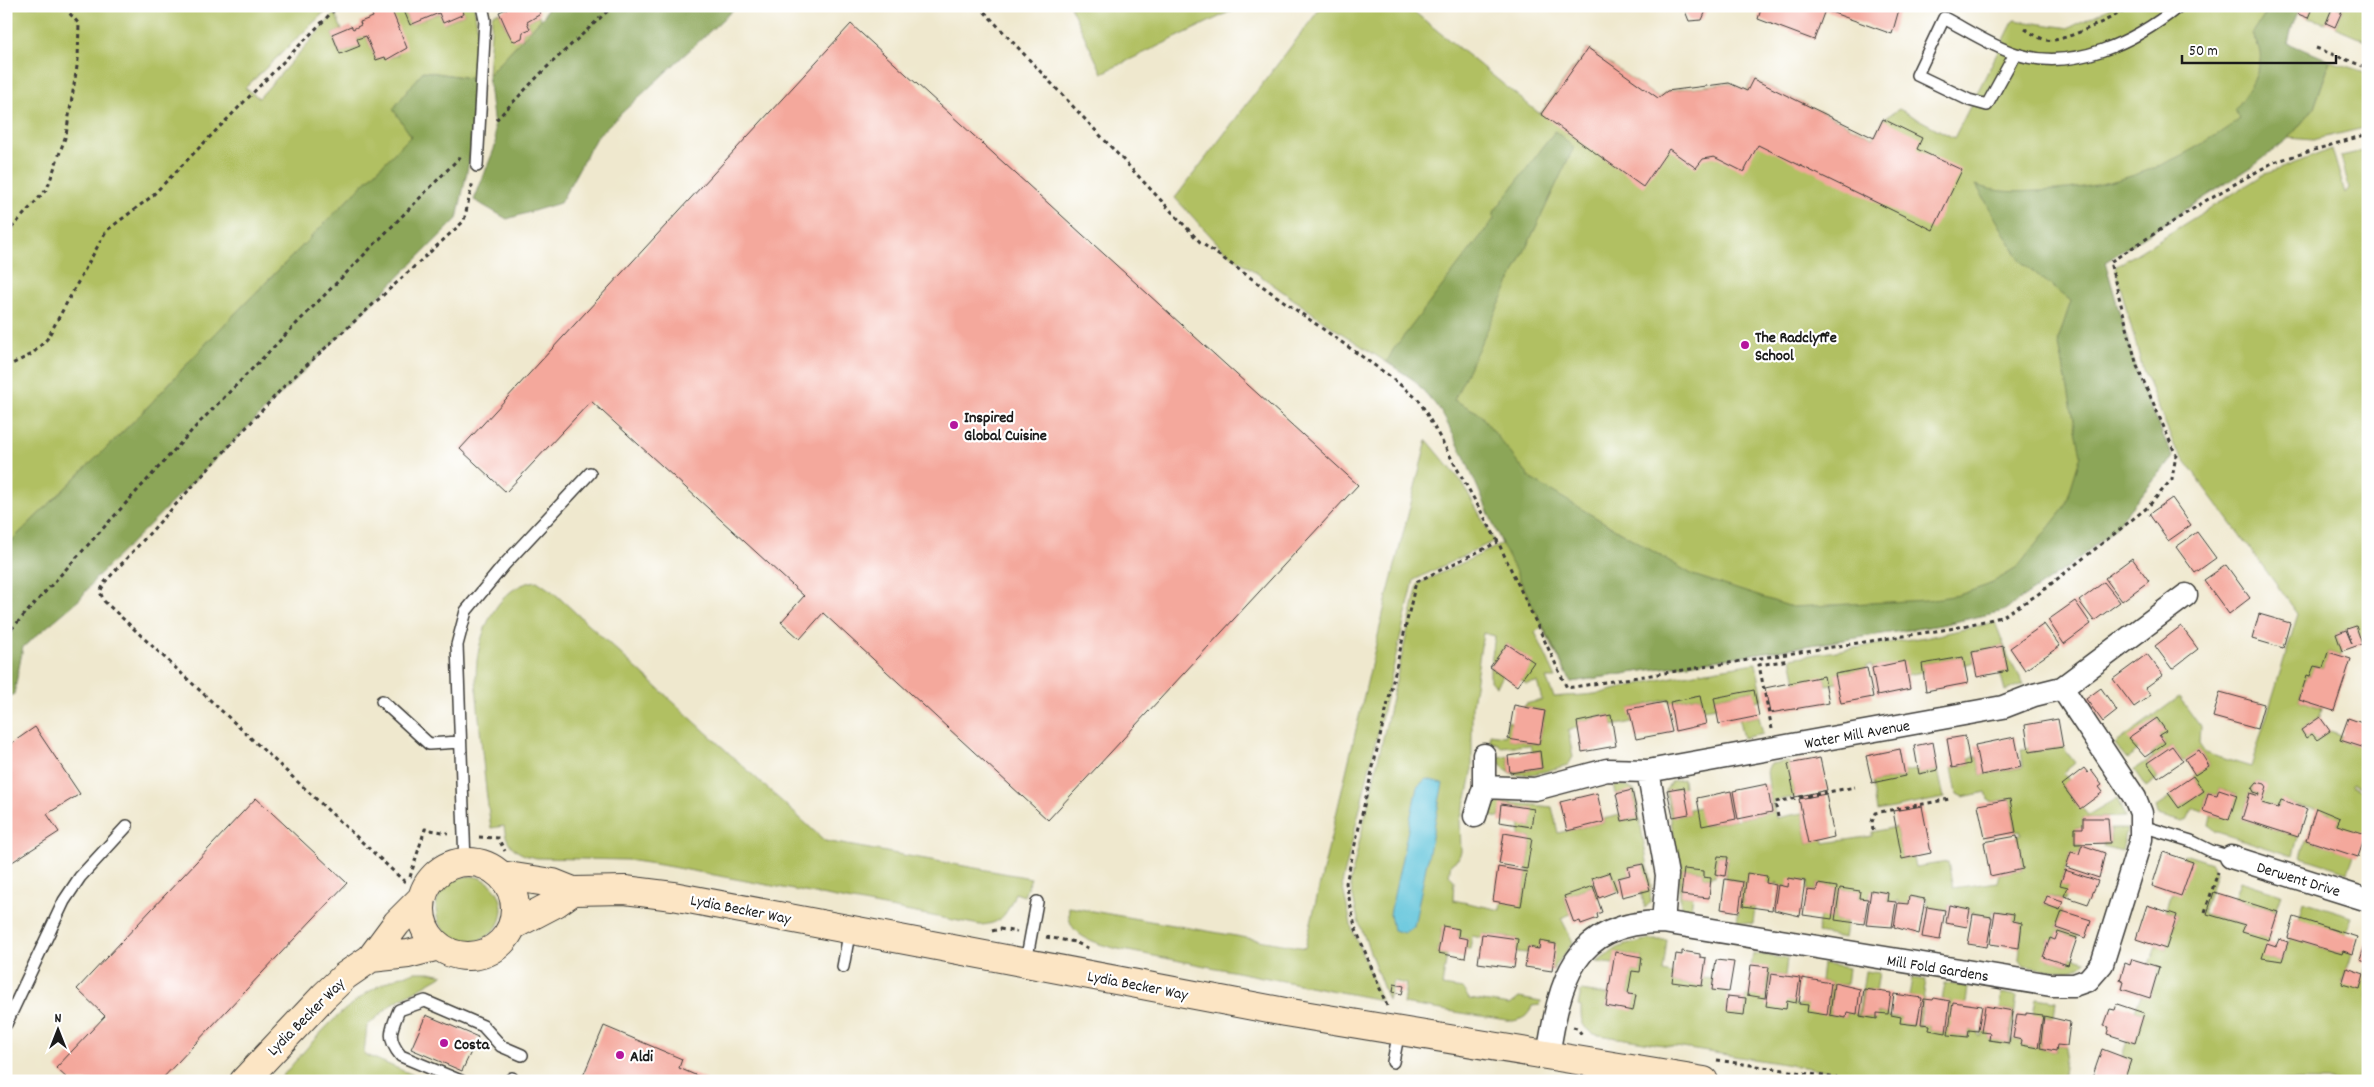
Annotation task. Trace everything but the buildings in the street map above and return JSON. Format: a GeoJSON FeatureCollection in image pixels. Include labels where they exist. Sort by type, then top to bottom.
{"type":"FeatureCollection","features":[{"type":"Feature","properties":{"kind":"street","name":"Water Mill Avenue"},"geometry":{"type":"LineString","coordinates":[[1484,787],[1535,789],[1607,770],[1648,771],[2003,707],[2062,688],[2186,595]]}},
{"type":"Feature","properties":{"kind":"street","name":"Mill Fold Gardens"},"geometry":{"type":"LineString","coordinates":[[1548,1056],[1555,1012],[1565,980],[1577,957],[1593,942],[1616,930],[1649,922],[1663,922],[2051,985],[2074,985],[2088,980],[2102,964],[2141,839],[2141,813],[2136,800],[2062,688]]}},
{"type":"Feature","properties":{"kind":"street"},"geometry":{"type":"LineString","coordinates":[[1475,816],[1484,787],[1484,754]]}},
{"type":"Feature","properties":{"kind":"street"},"geometry":{"type":"LineString","coordinates":[[1648,771],[1667,875],[1663,922]]}},
{"type":"Feature","properties":{"kind":"street","name":"Derwent Drive"},"geometry":{"type":"LineString","coordinates":[[2227,856],[2368,900]]}},
{"type":"Feature","properties":{"kind":"street"},"geometry":{"type":"LineString","coordinates":[[465,862],[478,863],[501,875],[510,886],[514,899],[515,913],[512,926],[501,943],[481,954],[458,955],[439,946],[430,936],[424,925],[421,911],[422,898],[428,884],[438,873],[451,866],[465,862]]}},
{"type":"Feature","properties":{"kind":"street","name":"Lydia Becker Way"},"geometry":{"type":"LineString","coordinates":[[501,875],[553,883],[573,892],[625,890],[673,896],[1285,1012],[1704,1081]]}},
{"type":"Feature","properties":{"kind":"street"},"geometry":{"type":"LineString","coordinates":[[512,926],[556,904],[573,892]]}},
{"type":"Feature","properties":{"kind":"street","name":"Lydia Becker Way"},"geometry":{"type":"LineString","coordinates":[[244,1081],[324,996],[345,976],[372,958],[397,923],[422,898]]}},
{"type":"Feature","properties":{"kind":"street","name":"Lydia Becker Way"},"geometry":{"type":"LineString","coordinates":[[372,958],[408,954],[439,946]]}},
{"type":"Feature","properties":{"kind":"lane"},"geometry":{"type":"LineString","coordinates":[[477,166],[485,20],[482,6]]}},
{"type":"Feature","properties":{"kind":"lane"},"geometry":{"type":"LineString","coordinates":[[2015,54],[1987,105],[1969,100],[1917,75],[1944,18],[2015,54],[2046,61],[2068,59],[2131,38],[2158,23],[2179,6]]}},
{"type":"Feature","properties":{"kind":"lane"},"geometry":{"type":"LineString","coordinates":[[465,862],[459,742],[457,645],[466,611],[504,565],[590,474]]}},
{"type":"Feature","properties":{"kind":"lane"},"geometry":{"type":"LineString","coordinates":[[382,701],[429,744],[459,742]]}},
{"type":"Feature","properties":{"kind":"lane"},"geometry":{"type":"LineString","coordinates":[[6,1024],[64,901],[80,877],[127,826]]}},
{"type":"Feature","properties":{"kind":"lane"},"geometry":{"type":"LineString","coordinates":[[2142,826],[2191,841],[2227,856]]}},
{"type":"Feature","properties":{"kind":"lane"},"geometry":{"type":"LineString","coordinates":[[1026,962],[1037,902]]}},
{"type":"Feature","properties":{"kind":"lane"},"geometry":{"type":"LineString","coordinates":[[843,968],[850,929]]}},
{"type":"Feature","properties":{"kind":"lane"},"geometry":{"type":"LineString","coordinates":[[462,1081],[401,1056],[394,1048],[390,1032],[399,1010],[425,1001],[483,1026],[500,1046],[522,1055]]}},
{"type":"Feature","properties":{"kind":"lane"},"geometry":{"type":"LineString","coordinates":[[1393,1062],[1398,1031]]}},
{"type":"Feature","properties":{"kind":"path"},"geometry":{"type":"LineString","coordinates":[[6,234],[47,189],[66,135],[78,60],[79,24],[63,6]]}},
{"type":"Feature","properties":{"kind":"path"},"geometry":{"type":"LineString","coordinates":[[6,367],[32,354],[47,339],[106,232],[151,196],[338,6]]}},
{"type":"Feature","properties":{"kind":"path"},"geometry":{"type":"LineString","coordinates":[[6,635],[198,424],[545,69],[613,6]]}},
{"type":"Feature","properties":{"kind":"path"},"geometry":{"type":"LineString","coordinates":[[978,6],[1200,242],[1388,374],[1419,400],[1498,542],[1567,688],[1929,633],[2001,617],[2037,595],[2148,507],[2172,479],[2176,455],[2137,366],[2110,262],[2210,198],[2274,162],[2368,134]]}},
{"type":"Feature","properties":{"kind":"path"},"geometry":{"type":"LineString","coordinates":[[2025,30],[2046,40],[2054,41],[2102,22],[2133,6]]}},
{"type":"Feature","properties":{"kind":"path"},"geometry":{"type":"LineString","coordinates":[[2316,48],[2368,68]]}},
{"type":"Feature","properties":{"kind":"path"},"geometry":{"type":"LineString","coordinates":[[422,898],[104,601],[100,592],[104,582],[286,384],[464,221],[477,166]]}},
{"type":"Feature","properties":{"kind":"path"},"geometry":{"type":"LineString","coordinates":[[1387,1006],[1356,927],[1346,883],[1416,582],[1498,542]]}},
{"type":"Feature","properties":{"kind":"path"},"geometry":{"type":"LineString","coordinates":[[1774,737],[1759,665],[1789,660]]}},
{"type":"Feature","properties":{"kind":"path"},"geometry":{"type":"LineString","coordinates":[[1778,817],[1775,802],[1855,787]]}},
{"type":"Feature","properties":{"kind":"path"},"geometry":{"type":"LineString","coordinates":[[1873,830],[1872,822],[1876,813],[1950,799]]}},
{"type":"Feature","properties":{"kind":"path"},"geometry":{"type":"LineString","coordinates":[[2205,912],[2227,856]]}},
{"type":"Feature","properties":{"kind":"green space"},"geometry":{"type":"Polygon","coordinates":[[[6,6],[331,6],[245,88],[259,98],[335,13],[342,30],[332,34],[340,54],[360,46],[357,39],[366,36],[376,60],[398,55],[390,6],[402,6],[410,25],[439,13],[444,23],[464,14],[461,6],[474,6],[479,37],[476,79],[423,71],[411,136],[213,336],[142,413],[6,546],[6,6]]]}},
{"type":"Feature","properties":{"kind":"green space"},"geometry":{"type":"Polygon","coordinates":[[[548,6],[737,6],[597,136],[560,203],[507,219],[474,200],[496,144],[488,75],[544,16],[548,6]]]}},
{"type":"Feature","properties":{"kind":"green space"},"geometry":{"type":"Polygon","coordinates":[[[1070,6],[1242,6],[1102,73],[1070,6]]]}},
{"type":"Feature","properties":{"kind":"green space","name":"The Radclyffe School"},"geometry":{"type":"Polygon","coordinates":[[[1322,6],[1407,6],[1540,114],[1588,48],[1658,98],[1667,91],[1729,83],[1746,91],[1753,79],[1874,138],[1883,119],[1899,109],[1954,138],[2014,20],[2069,28],[2114,6],[2301,6],[2293,23],[2256,164],[2105,262],[2141,388],[2173,457],[2110,533],[2068,567],[2003,611],[1940,625],[1571,682],[1542,627],[1535,632],[1556,678],[1546,678],[1554,697],[1601,693],[1678,676],[1756,663],[1763,699],[1756,701],[1753,690],[1714,698],[1716,707],[1703,709],[1700,696],[1670,702],[1669,699],[1630,709],[1632,722],[1613,726],[1610,715],[1577,722],[1578,727],[1568,731],[1573,757],[1568,765],[1538,773],[1512,773],[1542,768],[1540,751],[1532,752],[1530,745],[1500,747],[1499,744],[1490,742],[1490,734],[1505,736],[1508,721],[1511,722],[1509,739],[1539,744],[1545,711],[1524,707],[1525,704],[1542,700],[1537,682],[1526,684],[1521,680],[1533,662],[1507,644],[1490,667],[1495,636],[1483,633],[1472,705],[1472,773],[1460,820],[1461,852],[1458,859],[1451,864],[1449,875],[1454,880],[1453,900],[1501,910],[1502,902],[1521,905],[1527,872],[1531,872],[1527,869],[1532,838],[1519,836],[1520,825],[1531,827],[1533,809],[1502,804],[1499,818],[1490,816],[1496,804],[1502,802],[1552,807],[1558,833],[1604,822],[1603,819],[1620,815],[1622,821],[1638,818],[1632,791],[1616,794],[1614,785],[1626,786],[1635,791],[1651,885],[1650,903],[1645,908],[1641,892],[1649,890],[1643,864],[1629,867],[1630,875],[1618,878],[1621,891],[1617,891],[1610,872],[1592,878],[1599,898],[1597,898],[1592,886],[1564,896],[1571,914],[1561,918],[1573,942],[1552,971],[1555,943],[1540,942],[1539,949],[1528,947],[1527,953],[1516,952],[1518,939],[1483,934],[1482,938],[1472,936],[1470,949],[1466,949],[1468,939],[1458,937],[1459,929],[1443,927],[1438,953],[1447,955],[1442,986],[1463,989],[1469,999],[1510,1005],[1519,998],[1541,1002],[1540,1005],[1532,1006],[1525,1016],[1513,1021],[1403,1004],[1406,984],[1393,981],[1388,1000],[1358,920],[1350,883],[1418,584],[1502,544],[1455,435],[1429,396],[1414,380],[1335,329],[1223,249],[1175,198],[1322,6]]]}},
{"type":"Feature","properties":{"kind":"green space"},"geometry":{"type":"Polygon","coordinates":[[[2271,6],[2301,6],[2293,23],[2288,43],[2330,61],[2314,108],[2289,138],[2256,164],[2105,262],[2141,388],[2173,457],[2110,533],[2068,567],[2003,611],[1940,625],[1571,682],[1502,544],[1464,456],[1441,411],[1414,380],[1387,362],[1393,350],[1494,219],[1494,212],[1555,131],[1574,147],[1454,400],[1479,413],[1531,479],[1693,575],[1792,607],[1927,600],[1959,595],[1988,585],[2017,568],[2065,507],[2081,455],[2058,340],[2071,301],[2021,262],[1976,185],[1999,191],[2015,192],[2068,189],[2095,185],[2146,171],[2193,149],[2240,119],[2234,110],[2252,83],[2260,60],[2259,48],[2252,34],[2271,6]]]}},
{"type":"Feature","properties":{"kind":"green space"},"geometry":{"type":"Polygon","coordinates":[[[2313,6],[2333,6],[2326,23],[2308,18],[2313,6]]]}},
{"type":"Feature","properties":{"kind":"green space"},"geometry":{"type":"Polygon","coordinates":[[[2336,6],[2368,6],[2368,41],[2335,27],[2343,9],[2336,6]]]}},
{"type":"Feature","properties":{"kind":"green space"},"geometry":{"type":"Polygon","coordinates":[[[499,12],[507,30],[515,41],[522,38],[523,32],[530,29],[527,22],[539,15],[541,19],[488,75],[492,17],[493,14],[499,12]]]}},
{"type":"Feature","properties":{"kind":"green space"},"geometry":{"type":"Polygon","coordinates":[[[2330,61],[2368,73],[2368,127],[2313,140],[2289,138],[2314,108],[2330,61]]]}},
{"type":"Feature","properties":{"kind":"green space"},"geometry":{"type":"Polygon","coordinates":[[[423,71],[476,79],[470,157],[457,219],[95,579],[80,599],[23,647],[14,694],[6,699],[6,546],[142,413],[213,336],[411,136],[393,109],[423,71]]]}},
{"type":"Feature","properties":{"kind":"green space"},"geometry":{"type":"Polygon","coordinates":[[[2332,149],[2345,193],[2349,188],[2341,156],[2368,150],[2368,644],[2361,642],[2356,626],[2336,634],[2342,651],[2341,656],[2328,652],[2323,668],[2314,666],[2310,676],[2307,675],[2299,700],[2322,708],[2320,717],[2301,730],[2306,738],[2312,734],[2317,740],[2330,731],[2342,735],[2340,740],[2368,749],[2368,790],[2352,784],[2351,786],[2368,793],[2365,810],[2368,811],[2368,843],[2337,825],[2340,818],[2329,815],[2330,813],[2281,801],[2278,808],[2262,803],[2265,784],[2257,782],[2252,788],[2254,792],[2260,794],[2259,796],[2250,793],[2242,819],[2298,837],[2293,856],[2214,831],[2209,825],[2211,814],[2229,819],[2237,795],[2219,789],[2217,795],[2208,793],[2203,811],[2193,808],[2187,820],[2182,822],[2158,815],[2156,807],[2171,797],[2179,808],[2204,791],[2193,776],[2209,766],[2199,750],[2183,761],[2172,746],[2147,763],[2158,778],[2146,787],[2134,770],[2153,757],[2151,754],[2165,743],[2159,735],[2166,730],[2157,718],[2129,738],[2138,751],[2127,759],[2115,744],[2179,697],[2200,726],[2199,744],[2205,753],[2251,767],[2298,614],[2175,447],[2143,370],[2115,267],[2263,175],[2332,149]]]}},
{"type":"Feature","properties":{"kind":"green space"},"geometry":{"type":"Polygon","coordinates":[[[1427,440],[1462,482],[1494,541],[1414,580],[1342,884],[1352,929],[1381,1000],[1118,949],[1083,937],[1072,925],[1069,917],[1069,907],[1305,948],[1387,597],[1427,440]]]}},
{"type":"Feature","properties":{"kind":"green space"},"geometry":{"type":"Polygon","coordinates":[[[537,581],[553,592],[825,841],[1031,878],[1024,896],[1015,893],[1006,912],[999,920],[980,925],[661,865],[627,860],[537,858],[518,852],[507,839],[504,826],[491,828],[476,689],[476,669],[482,638],[491,615],[506,596],[515,589],[537,581]]]}},
{"type":"Feature","properties":{"kind":"green space"},"geometry":{"type":"Polygon","coordinates":[[[1995,622],[2009,658],[2024,684],[2005,691],[2000,672],[2008,671],[2003,646],[1972,652],[1974,662],[1964,665],[1963,657],[1922,664],[1923,672],[1907,675],[1904,662],[1872,668],[1871,665],[1867,666],[1867,668],[1836,674],[1837,683],[1826,685],[1824,677],[1796,682],[1791,658],[1938,635],[1995,622]]]}},
{"type":"Feature","properties":{"kind":"green space"},"geometry":{"type":"Polygon","coordinates":[[[1490,667],[1503,676],[1497,686],[1490,681],[1490,667]]]}},
{"type":"Feature","properties":{"kind":"green space"},"geometry":{"type":"Polygon","coordinates":[[[1759,716],[1763,734],[1743,738],[1739,720],[1759,716]]]}},
{"type":"Feature","properties":{"kind":"green space"},"geometry":{"type":"Polygon","coordinates":[[[2063,747],[2075,763],[2063,773],[2069,780],[2062,786],[2080,809],[2082,808],[2088,815],[2117,798],[2125,817],[2083,818],[2083,828],[2075,828],[2075,845],[2082,845],[2079,854],[2071,852],[2060,884],[2068,887],[2065,901],[2048,896],[2044,904],[2062,911],[2056,928],[2078,935],[2077,938],[2058,932],[2055,940],[2049,939],[2044,957],[2068,965],[2071,957],[2086,961],[2073,969],[2057,971],[2024,966],[2019,959],[2022,923],[2013,921],[2014,914],[1993,911],[1992,917],[1970,913],[1970,909],[1949,905],[1948,910],[1927,907],[1928,899],[1910,896],[1908,904],[1898,903],[1899,900],[1896,902],[1887,901],[1888,893],[1872,890],[1868,899],[1859,898],[1859,891],[1840,888],[1835,920],[1847,922],[1844,938],[1817,933],[1820,917],[1832,919],[1837,887],[1818,884],[1816,891],[1807,890],[1808,881],[1789,879],[1787,887],[1778,885],[1777,882],[1776,885],[1766,883],[1748,873],[1743,905],[1755,908],[1753,924],[1737,921],[1743,882],[1725,879],[1728,857],[1718,856],[1715,876],[1711,878],[1703,877],[1703,871],[1684,869],[1681,895],[1693,896],[1690,914],[1684,910],[1680,902],[1679,869],[1666,790],[1671,781],[1683,779],[1684,787],[1668,790],[1673,817],[1689,814],[1689,809],[1699,807],[1703,826],[1736,819],[1738,821],[1738,819],[1772,812],[1767,771],[1770,764],[1788,761],[1795,797],[1773,801],[1776,818],[1802,813],[1808,843],[1824,839],[1825,843],[1872,836],[1872,832],[1896,827],[1902,859],[1913,857],[1915,867],[1948,862],[1953,888],[1997,882],[1999,874],[2023,869],[2017,836],[2021,835],[2020,831],[2016,832],[2010,799],[1992,802],[1988,800],[1986,792],[1963,797],[1957,794],[1952,768],[1970,764],[1969,758],[1977,756],[1981,775],[2023,767],[2021,749],[2029,748],[2030,752],[2063,747]]]}},
{"type":"Feature","properties":{"kind":"green space"},"geometry":{"type":"Polygon","coordinates":[[[1508,756],[1510,772],[1502,766],[1498,757],[1508,756]]]}},
{"type":"Feature","properties":{"kind":"green space"},"geometry":{"type":"Polygon","coordinates":[[[1918,769],[1919,774],[1938,770],[1944,798],[1877,811],[1872,783],[1905,777],[1904,772],[1918,769]]]}},
{"type":"Feature","properties":{"kind":"green space"},"geometry":{"type":"Polygon","coordinates":[[[2110,829],[2127,829],[2122,851],[2103,846],[2104,843],[2110,843],[2110,829]]]}},
{"type":"Feature","properties":{"kind":"green space"},"geometry":{"type":"Polygon","coordinates":[[[2306,840],[2354,855],[2348,872],[2301,857],[2306,840]]]}},
{"type":"Feature","properties":{"kind":"green space"},"geometry":{"type":"Polygon","coordinates":[[[2184,854],[2212,863],[2216,873],[2203,913],[2245,925],[2243,932],[2269,940],[2263,958],[2282,961],[2290,938],[2341,954],[2343,951],[2352,954],[2342,983],[2360,988],[2368,963],[2368,1081],[2124,1081],[2131,1060],[2122,1056],[2127,1041],[2135,1043],[2144,1013],[2135,1010],[2141,995],[2150,997],[2159,968],[2149,964],[2156,946],[2166,949],[2177,915],[2166,911],[2172,893],[2181,895],[2192,862],[2183,859],[2184,854]]]}},
{"type":"Feature","properties":{"kind":"green space"},"geometry":{"type":"Polygon","coordinates":[[[475,876],[493,885],[500,896],[502,909],[500,922],[493,933],[482,940],[463,942],[445,933],[438,922],[436,903],[445,885],[456,878],[475,876]]]}},
{"type":"Feature","properties":{"kind":"green space"},"geometry":{"type":"Polygon","coordinates":[[[2240,881],[2281,894],[2275,911],[2234,898],[2240,881]]]}},
{"type":"Feature","properties":{"kind":"green space"},"geometry":{"type":"Polygon","coordinates":[[[2303,901],[2352,916],[2346,934],[2298,919],[2303,901]]]}},
{"type":"Feature","properties":{"kind":"green space"},"geometry":{"type":"Polygon","coordinates":[[[1645,940],[1667,940],[1663,972],[1673,974],[1672,982],[1702,986],[1703,978],[1713,979],[1712,990],[1729,992],[1725,1012],[1744,1015],[1747,995],[1765,997],[1769,968],[1751,965],[1753,953],[1787,959],[1785,976],[1771,974],[1766,1005],[1787,1001],[1796,1003],[1796,1006],[1799,1006],[1799,1004],[1808,1005],[1827,1015],[1831,983],[1820,981],[1822,964],[1848,968],[1846,985],[1834,984],[1830,1015],[1846,1018],[1847,1012],[1857,1014],[1858,1017],[1865,971],[1879,973],[1876,991],[1864,989],[1860,1016],[1876,1019],[1877,1013],[1888,1014],[1888,1017],[1901,1017],[1901,1023],[1917,1025],[1921,999],[1909,996],[1912,978],[1926,980],[1919,1027],[1921,1024],[1930,1025],[1929,1030],[1946,1033],[1950,1001],[1942,1000],[1945,983],[1968,987],[1966,1004],[1949,1035],[1968,1037],[1969,1030],[1978,1031],[1978,1036],[1981,1036],[1981,1032],[1990,1033],[1989,1040],[2009,1043],[2013,1011],[2000,1009],[2002,993],[2017,996],[2010,1045],[2013,1038],[2022,1040],[2022,1045],[2038,1048],[2033,1014],[2036,998],[2056,1001],[2054,1017],[2044,1016],[2040,1048],[2056,1051],[2057,1045],[2067,1046],[2062,1081],[1893,1081],[1593,1034],[1582,1023],[1581,1007],[1578,1006],[1581,991],[1608,995],[1606,1006],[1633,1010],[1636,995],[1628,994],[1632,971],[1640,972],[1642,957],[1616,952],[1613,964],[1597,962],[1619,947],[1645,940]]]}},
{"type":"Feature","properties":{"kind":"green space"},"geometry":{"type":"Polygon","coordinates":[[[415,972],[430,972],[443,975],[392,1004],[367,1026],[364,1054],[427,1081],[278,1081],[307,1047],[356,1001],[393,979],[415,972]]]}},
{"type":"Feature","properties":{"kind":"water"},"geometry":{"type":"Polygon","coordinates":[[[1426,779],[1443,783],[1414,926],[1404,933],[1393,930],[1390,914],[1417,787],[1426,779]]]}},
{"type":"Feature","properties":{"kind":"place","name":"The Radclyffe School"},"geometry":{"type":"Point","coordinates":[1745,345]}},
{"type":"Feature","properties":{"kind":"place","name":"Inspired Global Cuisine"},"geometry":{"type":"Point","coordinates":[954,425]}},
{"type":"Feature","properties":{"kind":"place","name":"Costa"},"geometry":{"type":"Point","coordinates":[444,1043]}},
{"type":"Feature","properties":{"kind":"place","name":"Aldi"},"geometry":{"type":"Point","coordinates":[620,1055]}}]}
